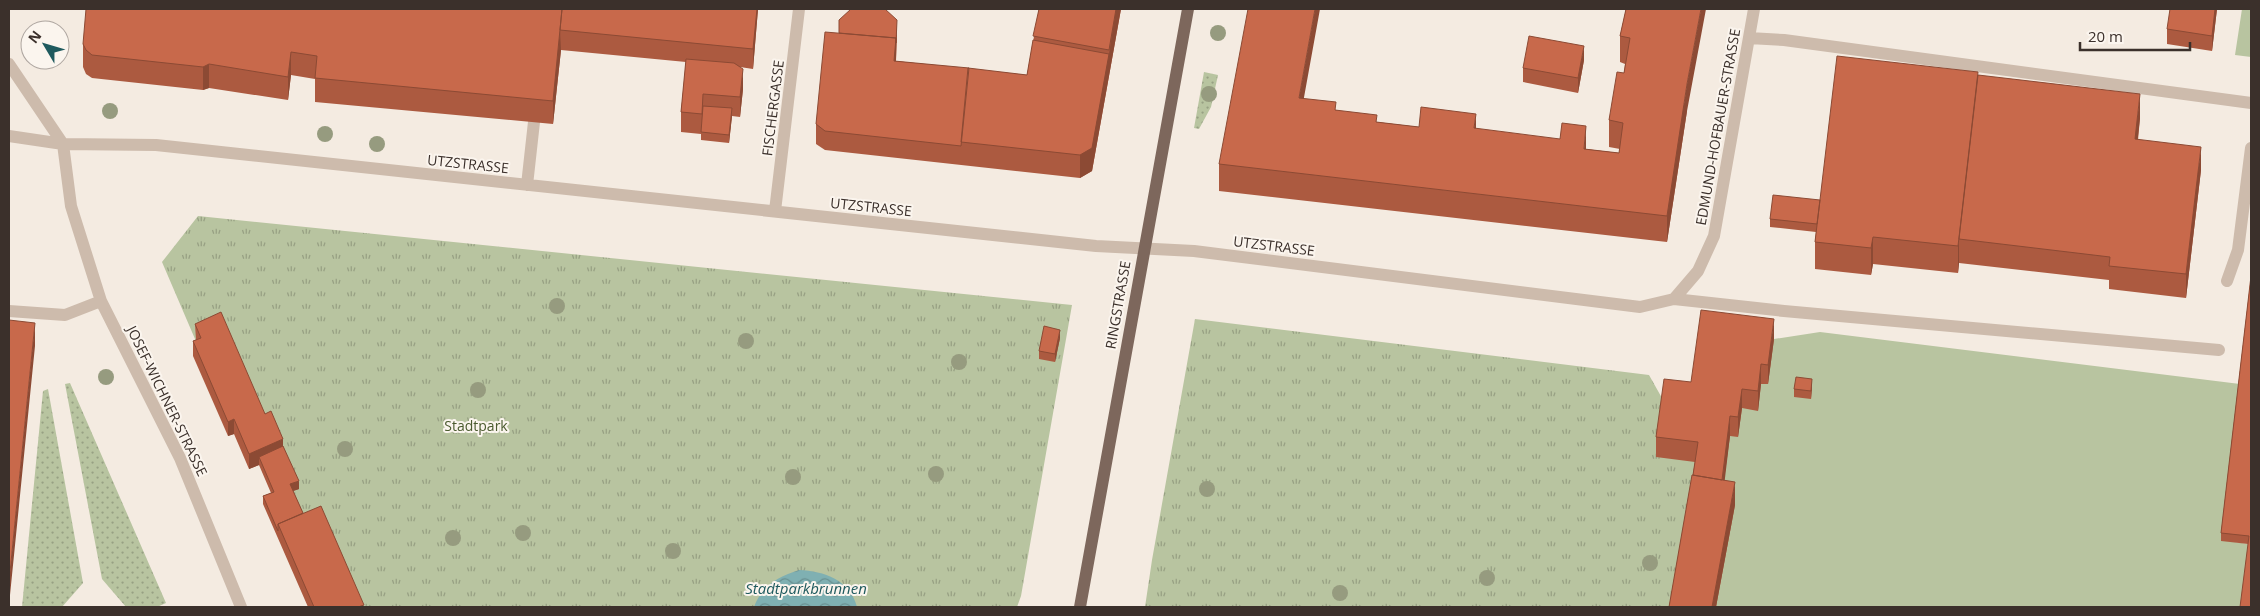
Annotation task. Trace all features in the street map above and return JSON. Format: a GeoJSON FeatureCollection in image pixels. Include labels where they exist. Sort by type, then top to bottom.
{"type":"FeatureCollection","features":[{"type":"Feature","properties":{"kind":"main road","name":"RINGSTRASSE"},"geometry":{"type":"LineString","coordinates":[[1080,607],[1188,9]]}},
{"type":"Feature","properties":{"kind":"street","name":"FISCHERGASSE"},"geometry":{"type":"LineString","coordinates":[[776,211],[799,9]]}},
{"type":"Feature","properties":{"kind":"street","name":"EDMUND-HOFBAUER-STRASSE"},"geometry":{"type":"LineString","coordinates":[[1674,299],[1698,271],[1714,236],[1754,9]]}},
{"type":"Feature","properties":{"kind":"street"},"geometry":{"type":"LineString","coordinates":[[1749,38],[1784,40],[2251,103]]}},
{"type":"Feature","properties":{"kind":"street"},"geometry":{"type":"LineString","coordinates":[[9,64],[63,144]]}},
{"type":"Feature","properties":{"kind":"street"},"geometry":{"type":"LineString","coordinates":[[527,185],[534,122]]}},
{"type":"Feature","properties":{"kind":"street","name":"UTZSTRASSE"},"geometry":{"type":"LineString","coordinates":[[9,136],[63,144],[156,145],[1096,246],[1194,251],[1640,307],[1674,299],[1784,311],[2218,350]]}},
{"type":"Feature","properties":{"kind":"street","name":"JOSEF-WICHNER-STRASSE"},"geometry":{"type":"LineString","coordinates":[[63,144],[71,206],[101,301],[180,458],[241,607]]}},
{"type":"Feature","properties":{"kind":"street"},"geometry":{"type":"LineString","coordinates":[[2227,281],[2238,250],[2251,148]]}},
{"type":"Feature","properties":{"kind":"street"},"geometry":{"type":"LineString","coordinates":[[9,311],[65,315],[101,301]]}},
{"type":"Feature","properties":{"kind":"green space"},"geometry":{"type":"Polygon","coordinates":[[[2242,9],[2251,9],[2251,57],[2235,55],[2242,9]]]}},
{"type":"Feature","properties":{"kind":"green space"},"geometry":{"type":"Polygon","coordinates":[[[1204,72],[1218,75],[1211,107],[1199,129],[1194,128],[1204,72]]]}},
{"type":"Feature","properties":{"kind":"green space","name":"Stadtpark"},"geometry":{"type":"Polygon","coordinates":[[[198,216],[1072,305],[1021,596],[1017,607],[359,607],[305,527],[195,339],[162,262],[198,216]]]}},
{"type":"Feature","properties":{"kind":"green space"},"geometry":{"type":"Polygon","coordinates":[[[1195,319],[1649,375],[1698,462],[1673,607],[1145,607],[1195,319]]]}},
{"type":"Feature","properties":{"kind":"green space"},"geometry":{"type":"Polygon","coordinates":[[[1820,332],[2240,384],[2221,540],[2249,544],[2241,607],[1673,607],[1697,462],[1657,457],[1774,339],[1820,332]]]}},
{"type":"Feature","properties":{"kind":"green space"},"geometry":{"type":"Polygon","coordinates":[[[70,383],[166,603],[157,607],[126,607],[102,579],[65,384],[70,383]]]}},
{"type":"Feature","properties":{"kind":"green space"},"geometry":{"type":"Polygon","coordinates":[[[48,389],[83,583],[62,607],[22,607],[43,391],[48,389]]]}},
{"type":"Feature","properties":{"kind":"water","name":"Stadtparkbrunnen"},"geometry":{"type":"Polygon","coordinates":[[[799,570],[818,572],[835,579],[848,590],[854,598],[857,607],[754,607],[757,599],[766,587],[778,579],[799,570]]]}},
{"type":"Feature","properties":{"kind":"building"},"geometry":{"type":"Polygon","coordinates":[[[86,9],[562,9],[553,101],[315,78],[317,56],[291,52],[288,77],[209,64],[203,67],[92,55],[83,44],[86,9]]]}},
{"type":"Feature","properties":{"kind":"building"},"geometry":{"type":"Polygon","coordinates":[[[562,9],[757,9],[753,49],[560,30],[562,9]]]}},
{"type":"Feature","properties":{"kind":"building"},"geometry":{"type":"Polygon","coordinates":[[[851,9],[885,9],[897,20],[896,43],[896,38],[839,33],[839,20],[851,9]]]}},
{"type":"Feature","properties":{"kind":"building"},"geometry":{"type":"Polygon","coordinates":[[[1039,9],[1116,9],[1109,50],[1033,36],[1039,9]]]}},
{"type":"Feature","properties":{"kind":"building"},"geometry":{"type":"Polygon","coordinates":[[[1248,9],[1315,9],[1299,98],[1336,102],[1335,110],[1377,115],[1376,122],[1419,127],[1421,107],[1476,114],[1474,128],[1560,139],[1562,123],[1586,126],[1584,149],[1619,153],[1623,123],[1609,120],[1617,72],[1624,73],[1630,38],[1620,36],[1626,9],[1701,9],[1687,84],[1667,216],[1219,164],[1248,9]]]}},
{"type":"Feature","properties":{"kind":"building"},"geometry":{"type":"Polygon","coordinates":[[[2170,9],[2215,9],[2212,36],[2167,29],[2170,9]]]}},
{"type":"Feature","properties":{"kind":"building"},"geometry":{"type":"Polygon","coordinates":[[[825,32],[896,38],[894,61],[969,68],[961,146],[825,131],[816,124],[825,32]]]}},
{"type":"Feature","properties":{"kind":"building"},"geometry":{"type":"Polygon","coordinates":[[[1529,36],[1584,46],[1578,78],[1523,68],[1529,36]]]}},
{"type":"Feature","properties":{"kind":"building"},"geometry":{"type":"Polygon","coordinates":[[[1033,40],[1109,54],[1092,148],[1080,155],[961,142],[968,68],[1027,75],[1033,40]]]}},
{"type":"Feature","properties":{"kind":"building"},"geometry":{"type":"Polygon","coordinates":[[[1837,56],[1978,72],[1958,246],[1873,237],[1871,248],[1815,242],[1837,56]]]}},
{"type":"Feature","properties":{"kind":"building"},"geometry":{"type":"Polygon","coordinates":[[[686,59],[734,63],[743,69],[740,97],[703,94],[702,114],[681,112],[686,59]]]}},
{"type":"Feature","properties":{"kind":"building"},"geometry":{"type":"Polygon","coordinates":[[[1978,75],[2140,94],[2135,139],[2201,147],[2186,274],[2109,266],[2110,257],[1959,239],[1978,75]]]}},
{"type":"Feature","properties":{"kind":"building"},"geometry":{"type":"Polygon","coordinates":[[[703,106],[732,108],[729,135],[701,132],[703,106]]]}},
{"type":"Feature","properties":{"kind":"building"},"geometry":{"type":"Polygon","coordinates":[[[1773,195],[1820,200],[1817,224],[1770,219],[1773,195]]]}},
{"type":"Feature","properties":{"kind":"building"},"geometry":{"type":"Polygon","coordinates":[[[2251,276],[2251,607],[2240,607],[2249,536],[2221,533],[2251,276]]]}},
{"type":"Feature","properties":{"kind":"building"},"geometry":{"type":"Polygon","coordinates":[[[1701,310],[1774,319],[1768,365],[1761,364],[1758,391],[1742,389],[1738,417],[1730,416],[1722,480],[1693,475],[1698,442],[1656,437],[1664,379],[1691,382],[1701,310]]]}},
{"type":"Feature","properties":{"kind":"building"},"geometry":{"type":"Polygon","coordinates":[[[221,312],[265,414],[271,411],[283,439],[249,454],[234,419],[228,422],[193,341],[201,338],[195,324],[221,312]]]}},
{"type":"Feature","properties":{"kind":"building"},"geometry":{"type":"Polygon","coordinates":[[[9,320],[35,323],[9,582],[9,320]]]}},
{"type":"Feature","properties":{"kind":"building"},"geometry":{"type":"Polygon","coordinates":[[[1044,326],[1060,330],[1055,354],[1039,351],[1044,326]]]}},
{"type":"Feature","properties":{"kind":"building"},"geometry":{"type":"Polygon","coordinates":[[[1796,377],[1812,379],[1811,391],[1794,389],[1796,377]]]}},
{"type":"Feature","properties":{"kind":"building"},"geometry":{"type":"Polygon","coordinates":[[[283,446],[299,481],[290,484],[303,513],[278,524],[278,531],[263,496],[274,492],[259,457],[283,446]]]}},
{"type":"Feature","properties":{"kind":"building"},"geometry":{"type":"Polygon","coordinates":[[[1692,475],[1735,482],[1712,607],[1669,607],[1692,475]]]}},
{"type":"Feature","properties":{"kind":"building"},"geometry":{"type":"Polygon","coordinates":[[[321,506],[364,605],[358,607],[314,607],[278,524],[321,506]]]}}]}
